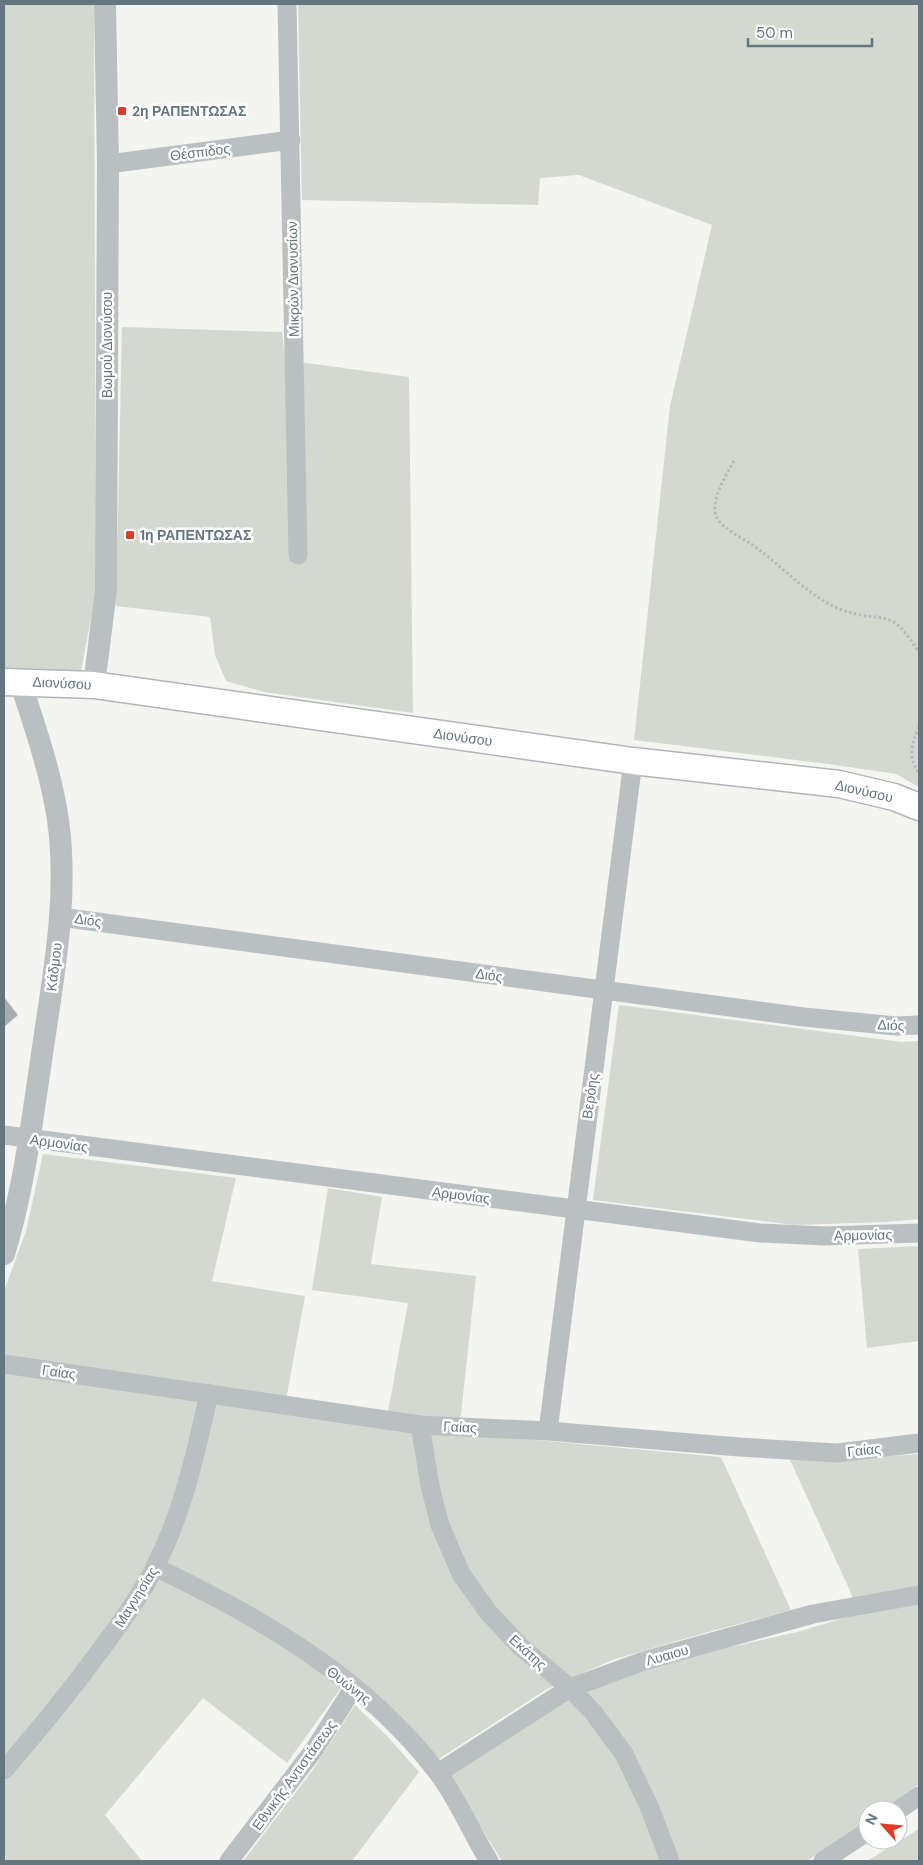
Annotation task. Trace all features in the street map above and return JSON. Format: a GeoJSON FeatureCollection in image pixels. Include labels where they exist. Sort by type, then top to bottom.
{"type":"FeatureCollection","features":[{"type":"Feature","properties":{"kind":"main road","name":"Διονύσου"},"geometry":{"type":"LineString","coordinates":[[12,682],[94,685],[633,761],[839,784],[894,797],[919,807]]}},
{"type":"Feature","properties":{"kind":"street","name":"Βωμού Διονύσου"},"geometry":{"type":"LineString","coordinates":[[94,685],[106,590],[108,164],[104,4]]}},
{"type":"Feature","properties":{"kind":"street","name":"Μικρών Διονυσίων"},"geometry":{"type":"LineString","coordinates":[[287,4],[298,555]]}},
{"type":"Feature","properties":{"kind":"street","name":"Θέσπιδος"},"geometry":{"type":"LineString","coordinates":[[108,164],[291,140]]}},
{"type":"Feature","properties":{"kind":"street","name":"Κάδμου"},"geometry":{"type":"LineString","coordinates":[[4,1254],[18,1199],[30,1139],[55,966],[62,866],[58,820],[49,777],[12,682]]}},
{"type":"Feature","properties":{"kind":"street","name":"Βερόης"},"geometry":{"type":"LineString","coordinates":[[548,1431],[633,761]]}},
{"type":"Feature","properties":{"kind":"street","name":"Διός"},"geometry":{"type":"LineString","coordinates":[[60,916],[804,1018],[896,1026],[919,1026]]}},
{"type":"Feature","properties":{"kind":"street","name":"Αρμονίας"},"geometry":{"type":"LineString","coordinates":[[4,1135],[760,1233],[824,1236],[919,1233]]}},
{"type":"Feature","properties":{"kind":"street","name":"Γαίας"},"geometry":{"type":"LineString","coordinates":[[4,1364],[420,1425],[548,1431],[669,1442],[838,1453],[919,1444]]}},
{"type":"Feature","properties":{"kind":"street","name":"Μαγνησίας"},"geometry":{"type":"LineString","coordinates":[[4,1770],[78,1681],[121,1623],[155,1567],[192,1472],[209,1394]]}},
{"type":"Feature","properties":{"kind":"street","name":"Εκάτης"},"geometry":{"type":"LineString","coordinates":[[420,1425],[430,1486],[440,1525],[461,1574],[488,1612],[520,1648],[570,1688],[593,1712],[624,1754],[649,1806],[670,1861]]}},
{"type":"Feature","properties":{"kind":"street","name":"Θυώνης"},"geometry":{"type":"LineString","coordinates":[[155,1567],[200,1588],[250,1615],[299,1646],[354,1687],[393,1722],[438,1773],[464,1812],[487,1860]]}},
{"type":"Feature","properties":{"kind":"street","name":"Λυαιου"},"geometry":{"type":"LineString","coordinates":[[438,1773],[570,1688],[644,1661],[813,1614],[919,1595]]}},
{"type":"Feature","properties":{"kind":"street","name":"Εθνικής Αντιστάσεως"},"geometry":{"type":"LineString","coordinates":[[229,1861],[314,1750],[354,1687]]}},
{"type":"Feature","properties":{"kind":"street"},"geometry":{"type":"LineString","coordinates":[[908,1803],[919,1796]]}},
{"type":"Feature","properties":{"kind":"street"},"geometry":{"type":"LineString","coordinates":[[823,1861],[858,1838]]}},
{"type":"Feature","properties":{"kind":"path"},"geometry":{"type":"LineString","coordinates":[[734,461],[719,490],[716,505],[717,518],[802,585],[833,606],[848,612],[882,617],[893,622],[905,631],[919,652]]}},
{"type":"Feature","properties":{"kind":"path"},"geometry":{"type":"LineString","coordinates":[[919,727],[912,741],[911,756],[919,774]]}},
{"type":"Feature","properties":{"kind":"shaded area"},"geometry":{"type":"Polygon","coordinates":[[[4,4],[94,4],[96,593],[80,676],[4,672],[4,4]]]}},
{"type":"Feature","properties":{"kind":"shaded area"},"geometry":{"type":"Polygon","coordinates":[[[298,4],[919,4],[919,787],[896,774],[634,740],[670,406],[712,225],[579,175],[540,178],[538,205],[302,200],[298,4]]]}},
{"type":"Feature","properties":{"kind":"shaded area"},"geometry":{"type":"Polygon","coordinates":[[[122,327],[282,332],[285,360],[409,377],[413,713],[264,692],[226,681],[215,655],[210,617],[116,606],[122,327]]]}},
{"type":"Feature","properties":{"kind":"shaded area"},"geometry":{"type":"Polygon","coordinates":[[[619,1005],[902,1042],[919,1041],[919,1219],[795,1225],[593,1200],[619,1005]]]}},
{"type":"Feature","properties":{"kind":"shaded area"},"geometry":{"type":"Polygon","coordinates":[[[43,1154],[236,1178],[212,1281],[305,1296],[284,1411],[386,1422],[408,1303],[312,1290],[328,1188],[382,1197],[371,1264],[476,1276],[459,1433],[721,1457],[791,1610],[612,1660],[547,1689],[437,1760],[407,1725],[375,1693],[351,1674],[287,1763],[203,1698],[105,1815],[142,1861],[4,1861],[4,1291],[26,1231],[43,1154]]]}},
{"type":"Feature","properties":{"kind":"shaded area"},"geometry":{"type":"Polygon","coordinates":[[[919,1246],[919,1341],[867,1348],[858,1249],[919,1246]]]}},
{"type":"Feature","properties":{"kind":"shaded area"},"geometry":{"type":"Polygon","coordinates":[[[919,1454],[919,1784],[896,1800],[858,1800],[858,1826],[807,1861],[502,1861],[449,1777],[551,1706],[642,1667],[797,1632],[858,1614],[851,1593],[790,1460],[866,1458],[919,1454]]]}},
{"type":"Feature","properties":{"kind":"shaded area"},"geometry":{"type":"Polygon","coordinates":[[[355,1705],[388,1737],[419,1772],[352,1861],[243,1861],[312,1771],[355,1705]]]}},
{"type":"Feature","properties":{"kind":"shaded area"},"geometry":{"type":"Polygon","coordinates":[[[919,1829],[919,1861],[867,1861],[885,1850],[908,1850],[908,1836],[919,1829]]]}},
{"type":"Feature","properties":{"kind":"building"},"geometry":{"type":"Polygon","coordinates":[[[4,997],[18,1015],[4,1027],[4,997]]]}},
{"type":"Feature","properties":{"kind":"place","name":"2η ΡΑΠΕΝΤΩΣΑΣ"},"geometry":{"type":"Point","coordinates":[122,111]}},
{"type":"Feature","properties":{"kind":"place","name":"1η ΡΑΠΕΝΤΩΣΑΣ"},"geometry":{"type":"Point","coordinates":[130,535]}}]}
